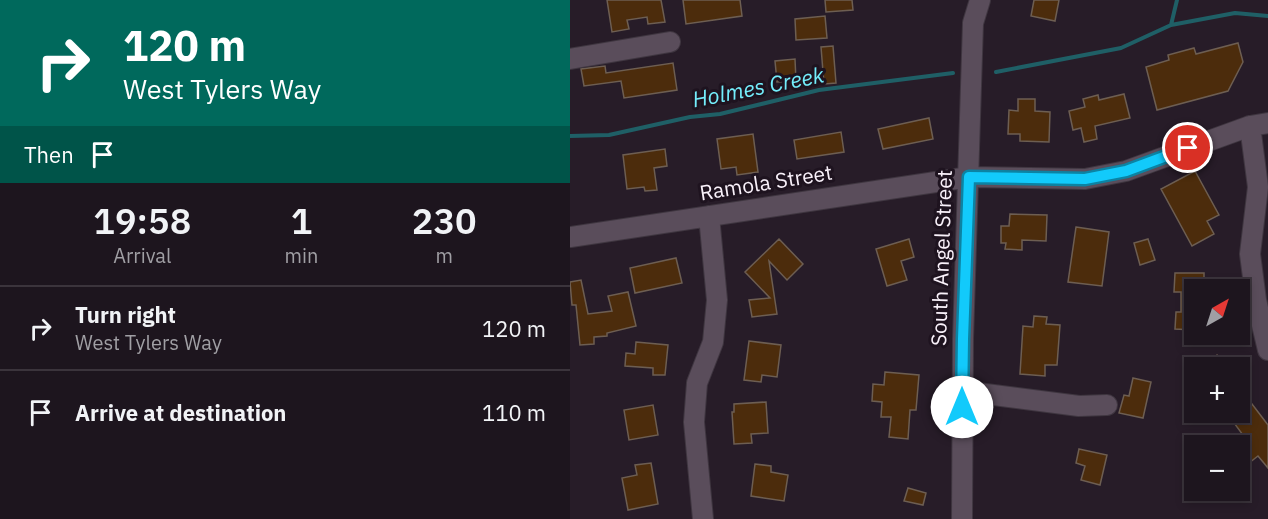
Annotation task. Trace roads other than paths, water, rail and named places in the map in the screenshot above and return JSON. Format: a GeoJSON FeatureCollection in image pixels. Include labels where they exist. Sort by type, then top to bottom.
{"type":"FeatureCollection","features":[{"type":"Feature","properties":{"kind":"street","name":"South Angel Street"},"geometry":{"type":"LineString","coordinates":[[962,519],[962,391],[973,23],[980,0]]}},
{"type":"Feature","properties":{"kind":"street"},"geometry":{"type":"LineString","coordinates":[[570,58],[670,42]]}},
{"type":"Feature","properties":{"kind":"street","name":"Ramola Street"},"geometry":{"type":"LineString","coordinates":[[570,237],[969,177],[1085,179],[1126,171],[1259,124]]}},
{"type":"Feature","properties":{"kind":"street"},"geometry":{"type":"LineString","coordinates":[[1259,124],[1258,187],[1250,254],[1256,300],[1268,350]]}},
{"type":"Feature","properties":{"kind":"street"},"geometry":{"type":"LineString","coordinates":[[703,519],[694,422],[697,383],[713,342],[717,300],[709,216]]}},
{"type":"Feature","properties":{"kind":"street"},"geometry":{"type":"LineString","coordinates":[[962,391],[1078,406],[1107,405]]}},
{"type":"Feature","properties":{"kind":"waterway"},"geometry":{"type":"LineString","coordinates":[[1171,25],[1177,0]]}},
{"type":"Feature","properties":{"kind":"waterway","name":"Holmes Creek"},"geometry":{"type":"LineString","coordinates":[[996,72],[1121,48],[1171,25],[1235,13],[1268,16]]}},
{"type":"Feature","properties":{"kind":"waterway","name":"Holmes Creek"},"geometry":{"type":"LineString","coordinates":[[570,136],[609,135],[690,117],[720,114],[819,90],[953,73]]}}]}
